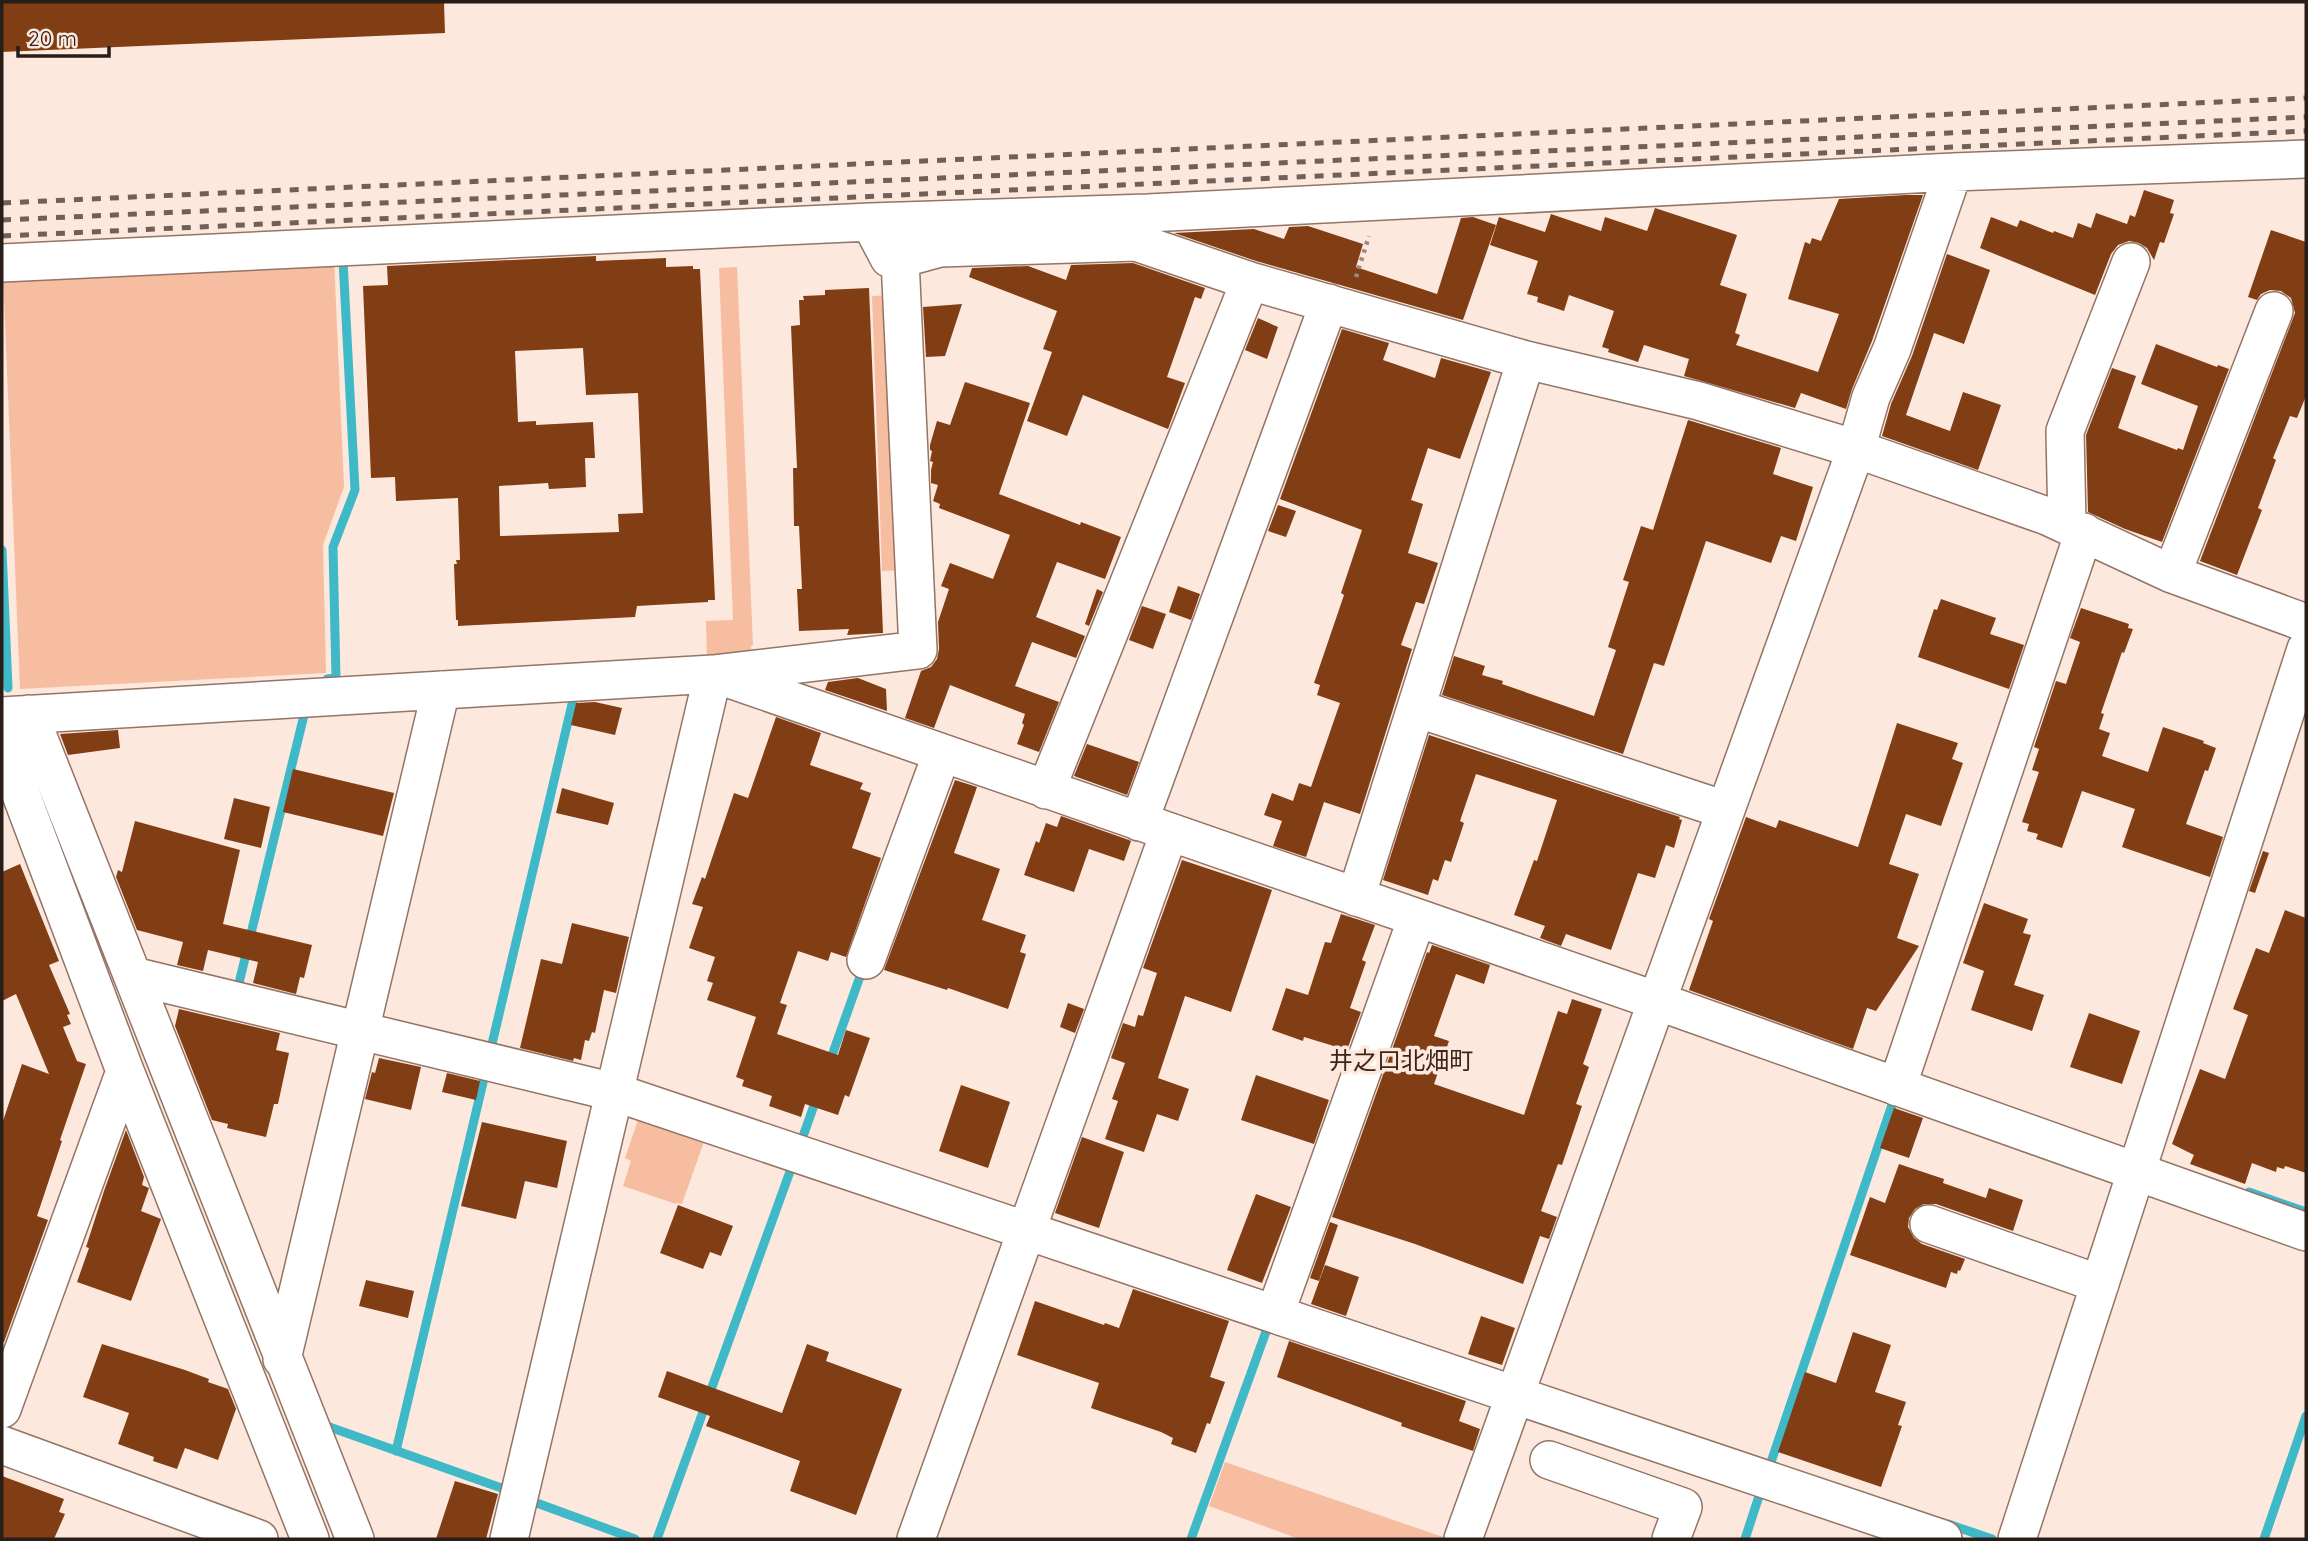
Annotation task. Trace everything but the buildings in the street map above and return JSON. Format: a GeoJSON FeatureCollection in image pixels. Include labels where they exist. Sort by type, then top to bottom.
{"type":"FeatureCollection","features":[{"type":"Feature","properties":{"kind":"street"},"geometry":{"type":"LineString","coordinates":[[870,222],[889,258],[900,258],[940,248],[1380,202],[1953,172],[2306,159]]}},
{"type":"Feature","properties":{"kind":"street"},"geometry":{"type":"LineString","coordinates":[[1463,1539],[1856,449],[1871,397],[1892,349],[1953,172]]}},
{"type":"Feature","properties":{"kind":"street"},"geometry":{"type":"LineString","coordinates":[[2,263],[870,222],[1142,228],[1250,281],[1526,360],[1699,401],[1856,449],[2075,528],[2172,574],[2306,623]]}},
{"type":"Feature","properties":{"kind":"street"},"geometry":{"type":"LineString","coordinates":[[355,1539],[133,976],[15,715],[713,674],[918,650],[900,258]]}},
{"type":"Feature","properties":{"kind":"street"},"geometry":{"type":"LineString","coordinates":[[1897,1087],[2075,528],[2065,431],[2131,262]]}},
{"type":"Feature","properties":{"kind":"street"},"geometry":{"type":"LineString","coordinates":[[1046,790],[1250,281]]}},
{"type":"Feature","properties":{"kind":"street"},"geometry":{"type":"LineString","coordinates":[[916,1539],[1027,1231],[1154,828],[1338,306]]}},
{"type":"Feature","properties":{"kind":"street"},"geometry":{"type":"LineString","coordinates":[[2172,574],[2274,312]]}},
{"type":"Feature","properties":{"kind":"street"},"geometry":{"type":"LineString","coordinates":[[1356,897],[1526,360]]}},
{"type":"Feature","properties":{"kind":"street"},"geometry":{"type":"LineString","coordinates":[[2017,1539],[2306,649]]}},
{"type":"Feature","properties":{"kind":"street"},"geometry":{"type":"LineString","coordinates":[[713,674],[1657,1001],[2306,1232]]}},
{"type":"Feature","properties":{"kind":"street"},"geometry":{"type":"LineString","coordinates":[[509,1539],[713,674]]}},
{"type":"Feature","properties":{"kind":"street"},"geometry":{"type":"LineString","coordinates":[[282,1359],[441,690]]}},
{"type":"Feature","properties":{"kind":"street"},"geometry":{"type":"LineString","coordinates":[[1416,708],[1725,810]]}},
{"type":"Feature","properties":{"kind":"street"},"geometry":{"type":"LineString","coordinates":[[2,744],[125,1071],[310,1539]]}},
{"type":"Feature","properties":{"kind":"street"},"geometry":{"type":"LineString","coordinates":[[866,960],[942,753]]}},
{"type":"Feature","properties":{"kind":"street"},"geometry":{"type":"LineString","coordinates":[[1275,1314],[1417,918]]}},
{"type":"Feature","properties":{"kind":"street"},"geometry":{"type":"LineString","coordinates":[[133,976],[614,1092],[1943,1539]]}},
{"type":"Feature","properties":{"kind":"street"},"geometry":{"type":"LineString","coordinates":[[2,1409],[125,1071]]}},
{"type":"Feature","properties":{"kind":"street"},"geometry":{"type":"LineString","coordinates":[[1929,1224],[2100,1284]]}},
{"type":"Feature","properties":{"kind":"street"},"geometry":{"type":"LineString","coordinates":[[2,1445],[194,1528],[258,1539]]}},
{"type":"Feature","properties":{"kind":"street"},"geometry":{"type":"LineString","coordinates":[[1549,1460],[1683,1507],[1671,1539]]}},
{"type":"Feature","properties":{"kind":"path"},"geometry":{"type":"LineString","coordinates":[[1338,306],[1380,202]]}},
{"type":"Feature","properties":{"kind":"shaded area"},"geometry":{"type":"Polygon","coordinates":[[[334,258],[344,487],[323,545],[326,673],[20,689],[3,274],[334,258]]]}},
{"type":"Feature","properties":{"kind":"shaded area"},"geometry":{"type":"Polygon","coordinates":[[[737,267],[752,659],[707,661],[706,621],[733,620],[719,268],[737,267]]]}},
{"type":"Feature","properties":{"kind":"shaded area"},"geometry":{"type":"Polygon","coordinates":[[[892,295],[903,570],[882,571],[872,296],[892,295]]]}},
{"type":"Feature","properties":{"kind":"shaded area"},"geometry":{"type":"Polygon","coordinates":[[[641,1111],[707,1133],[682,1204],[623,1186],[631,1161],[625,1158],[641,1111]]]}},
{"type":"Feature","properties":{"kind":"shaded area"},"geometry":{"type":"Polygon","coordinates":[[[1225,1462],[1449,1539],[1299,1539],[1209,1506],[1225,1462]]]}},
{"type":"Feature","properties":{"kind":"waterway"},"geometry":{"type":"LineString","coordinates":[[327,679],[336,678],[333,547],[355,490],[343,260]]}},
{"type":"Feature","properties":{"kind":"waterway"},"geometry":{"type":"LineString","coordinates":[[2,550],[8,688]]}},
{"type":"Feature","properties":{"kind":"waterway"},"geometry":{"type":"LineString","coordinates":[[492,1044],[573,700]]}},
{"type":"Feature","properties":{"kind":"waterway"},"geometry":{"type":"LineString","coordinates":[[239,983],[304,715]]}},
{"type":"Feature","properties":{"kind":"waterway"},"geometry":{"type":"LineString","coordinates":[[829,1064],[863,968]]}},
{"type":"Feature","properties":{"kind":"waterway"},"geometry":{"type":"LineString","coordinates":[[396,1451],[485,1074]]}},
{"type":"Feature","properties":{"kind":"waterway"},"geometry":{"type":"LineString","coordinates":[[802,1139],[817,1097]]}},
{"type":"Feature","properties":{"kind":"waterway"},"geometry":{"type":"LineString","coordinates":[[1770,1465],[1893,1102]]}},
{"type":"Feature","properties":{"kind":"waterway"},"geometry":{"type":"LineString","coordinates":[[657,1539],[792,1166]]}},
{"type":"Feature","properties":{"kind":"waterway"},"geometry":{"type":"LineString","coordinates":[[2249,1192],[2306,1212]]}},
{"type":"Feature","properties":{"kind":"waterway"},"geometry":{"type":"LineString","coordinates":[[1191,1539],[1268,1326]]}},
{"type":"Feature","properties":{"kind":"waterway"},"geometry":{"type":"LineString","coordinates":[[2264,1539],[2306,1416]]}},
{"type":"Feature","properties":{"kind":"waterway"},"geometry":{"type":"LineString","coordinates":[[321,1424],[507,1490]]}},
{"type":"Feature","properties":{"kind":"waterway"},"geometry":{"type":"LineString","coordinates":[[1745,1539],[1760,1493]]}},
{"type":"Feature","properties":{"kind":"waterway"},"geometry":{"type":"LineString","coordinates":[[534,1502],[635,1539]]}},
{"type":"Feature","properties":{"kind":"waterway"},"geometry":{"type":"LineString","coordinates":[[1948,1524],[1992,1539]]}},
{"type":"Feature","properties":{"kind":"railway"},"geometry":{"type":"LineString","coordinates":[[2,203],[2306,98]]}},
{"type":"Feature","properties":{"kind":"railway"},"geometry":{"type":"LineString","coordinates":[[2,220],[2306,117]]}},
{"type":"Feature","properties":{"kind":"railway"},"geometry":{"type":"LineString","coordinates":[[2,236],[2306,131]]}},
{"type":"Feature","properties":{"kind":"district","name":"井之口北畑町"},"geometry":{"type":"Point","coordinates":[1401,1060]}}]}
